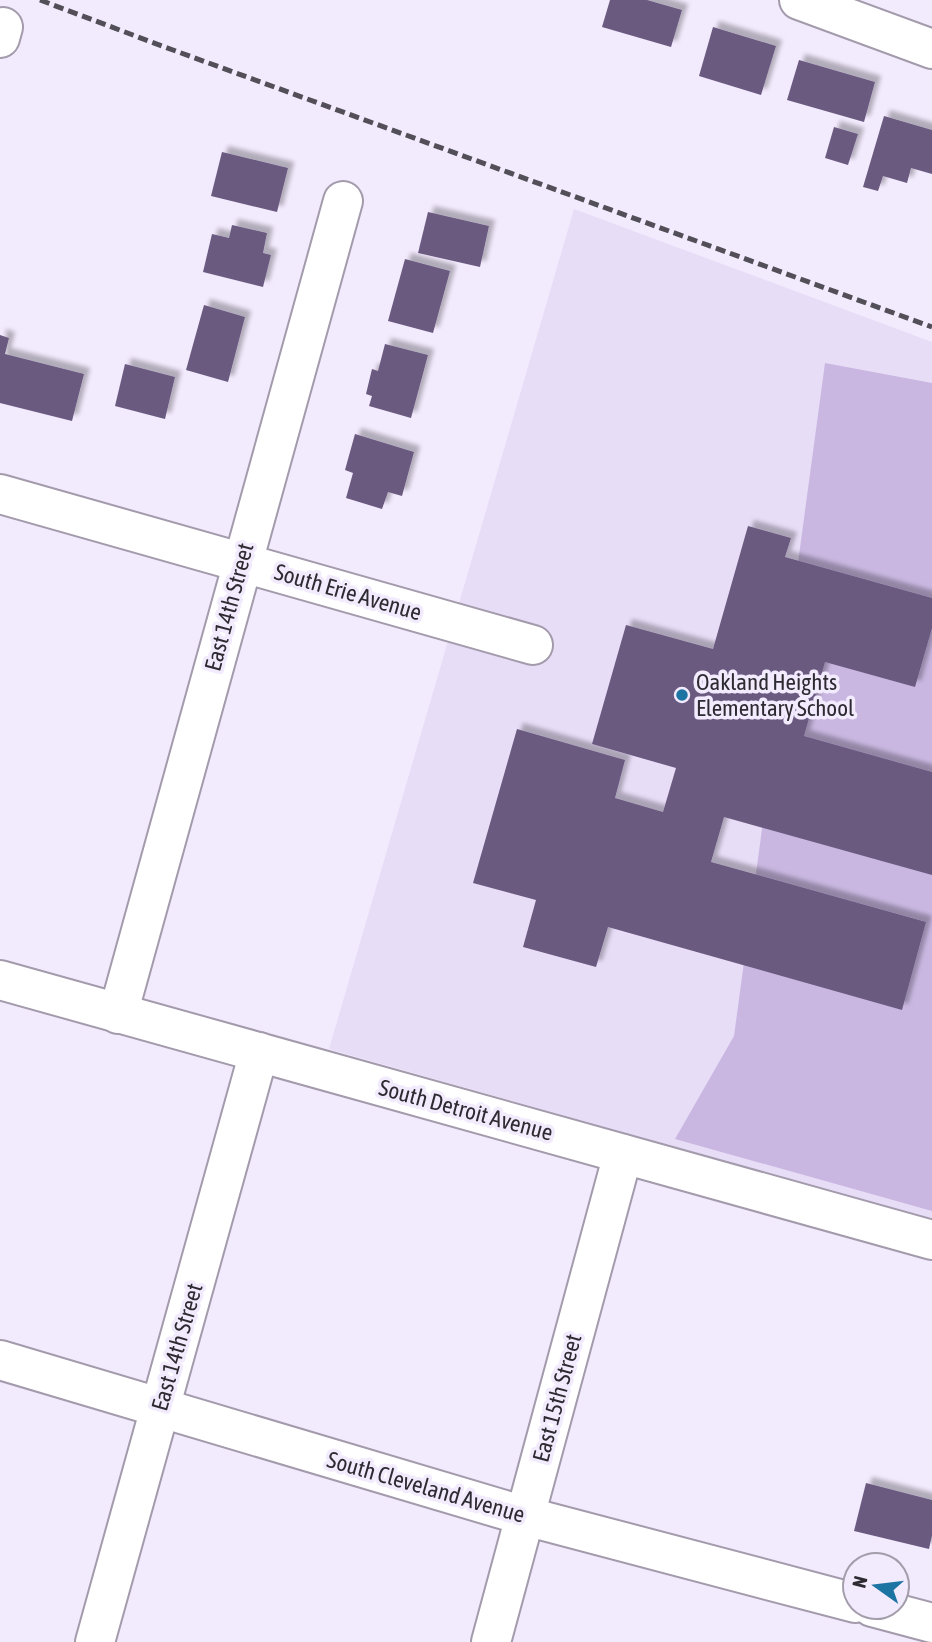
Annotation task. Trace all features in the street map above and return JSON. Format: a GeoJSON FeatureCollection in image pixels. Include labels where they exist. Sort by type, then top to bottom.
{"type":"FeatureCollection","features":[{"type":"Feature","properties":{"kind":"street"},"geometry":{"type":"LineString","coordinates":[[799,0],[932,49]]}},
{"type":"Feature","properties":{"kind":"street","name":"East 14th Street"},"geometry":{"type":"LineString","coordinates":[[118,1014],[342,201]]}},
{"type":"Feature","properties":{"kind":"street","name":"South Erie Avenue"},"geometry":{"type":"LineString","coordinates":[[0,494],[533,645]]}},
{"type":"Feature","properties":{"kind":"street","name":"South Detroit Avenue"},"geometry":{"type":"LineString","coordinates":[[0,980],[932,1240]]}},
{"type":"Feature","properties":{"kind":"street","name":"East 14th Street"},"geometry":{"type":"LineString","coordinates":[[95,1642],[259,1052]]}},
{"type":"Feature","properties":{"kind":"street","name":"East 15th Street"},"geometry":{"type":"LineString","coordinates":[[491,1642],[623,1154]]}},
{"type":"Feature","properties":{"kind":"street","name":"South Cleveland Avenue"},"geometry":{"type":"LineString","coordinates":[[0,1360],[525,1516],[841,1598]]}},
{"type":"Feature","properties":{"kind":"street"},"geometry":{"type":"LineString","coordinates":[[911,1617],[932,1623]]}},
{"type":"Feature","properties":{"kind":"shaded area","name":"Oakland Heights Elementary School"},"geometry":{"type":"Polygon","coordinates":[[[574,209],[932,342],[932,1220],[329,1049],[574,209]]]}},
{"type":"Feature","properties":{"kind":"shaded area"},"geometry":{"type":"Polygon","coordinates":[[[825,363],[932,383],[932,1211],[675,1139],[734,1036],[825,363]]]}},
{"type":"Feature","properties":{"kind":"building"},"geometry":{"type":"Polygon","coordinates":[[[610,0],[647,0],[682,10],[671,47],[602,27],[610,0]]]}},
{"type":"Feature","properties":{"kind":"building"},"geometry":{"type":"Polygon","coordinates":[[[713,27],[776,46],[761,95],[699,76],[713,27]]]}},
{"type":"Feature","properties":{"kind":"building"},"geometry":{"type":"Polygon","coordinates":[[[799,60],[875,82],[864,122],[787,100],[799,60]]]}},
{"type":"Feature","properties":{"kind":"building"},"geometry":{"type":"Polygon","coordinates":[[[884,116],[932,130],[932,174],[911,168],[907,183],[883,176],[878,191],[863,187],[884,116]]]}},
{"type":"Feature","properties":{"kind":"building"},"geometry":{"type":"Polygon","coordinates":[[[834,127],[858,134],[848,165],[825,158],[834,127]]]}},
{"type":"Feature","properties":{"kind":"building"},"geometry":{"type":"Polygon","coordinates":[[[222,152],[288,168],[277,212],[211,196],[222,152]]]}},
{"type":"Feature","properties":{"kind":"building"},"geometry":{"type":"Polygon","coordinates":[[[428,212],[489,226],[480,267],[418,253],[428,212]]]}},
{"type":"Feature","properties":{"kind":"building"},"geometry":{"type":"Polygon","coordinates":[[[232,225],[267,233],[263,253],[271,255],[263,287],[203,272],[212,234],[229,238],[232,225]]]}},
{"type":"Feature","properties":{"kind":"building"},"geometry":{"type":"Polygon","coordinates":[[[405,259],[450,271],[433,333],[388,321],[405,259]]]}},
{"type":"Feature","properties":{"kind":"building"},"geometry":{"type":"Polygon","coordinates":[[[204,305],[245,317],[228,382],[186,370],[204,305]]]}},
{"type":"Feature","properties":{"kind":"building"},"geometry":{"type":"Polygon","coordinates":[[[0,335],[9,338],[5,354],[84,374],[72,421],[0,403],[0,335]]]}},
{"type":"Feature","properties":{"kind":"building"},"geometry":{"type":"Polygon","coordinates":[[[385,344],[428,355],[411,418],[369,406],[372,396],[366,394],[372,369],[378,371],[385,344]]]}},
{"type":"Feature","properties":{"kind":"building"},"geometry":{"type":"Polygon","coordinates":[[[125,364],[175,377],[165,419],[115,406],[125,364]]]}},
{"type":"Feature","properties":{"kind":"building"},"geometry":{"type":"Polygon","coordinates":[[[355,434],[414,452],[402,496],[388,492],[382,509],[346,498],[353,473],[345,470],[355,434]]]}},
{"type":"Feature","properties":{"kind":"building","name":"Oakland Heights Elementary School"},"geometry":{"type":"Polygon","coordinates":[[[748,526],[791,538],[785,557],[932,598],[932,628],[915,687],[825,662],[804,736],[932,772],[932,875],[724,817],[711,862],[926,922],[902,1010],[608,927],[596,967],[523,947],[536,900],[473,883],[517,729],[625,760],[615,798],[663,812],[676,768],[592,744],[626,625],[713,649],[748,526]]]}},
{"type":"Feature","properties":{"kind":"building"},"geometry":{"type":"Polygon","coordinates":[[[866,1483],[932,1500],[932,1535],[929,1549],[854,1531],[866,1483]]]}},
{"type":"Feature","properties":{"kind":"railway"},"geometry":{"type":"LineString","coordinates":[[40,0],[932,327]]}},
{"type":"Feature","properties":{"kind":"place","name":"Oakland Heights Elementary School"},"geometry":{"type":"Point","coordinates":[682,695]}}]}
